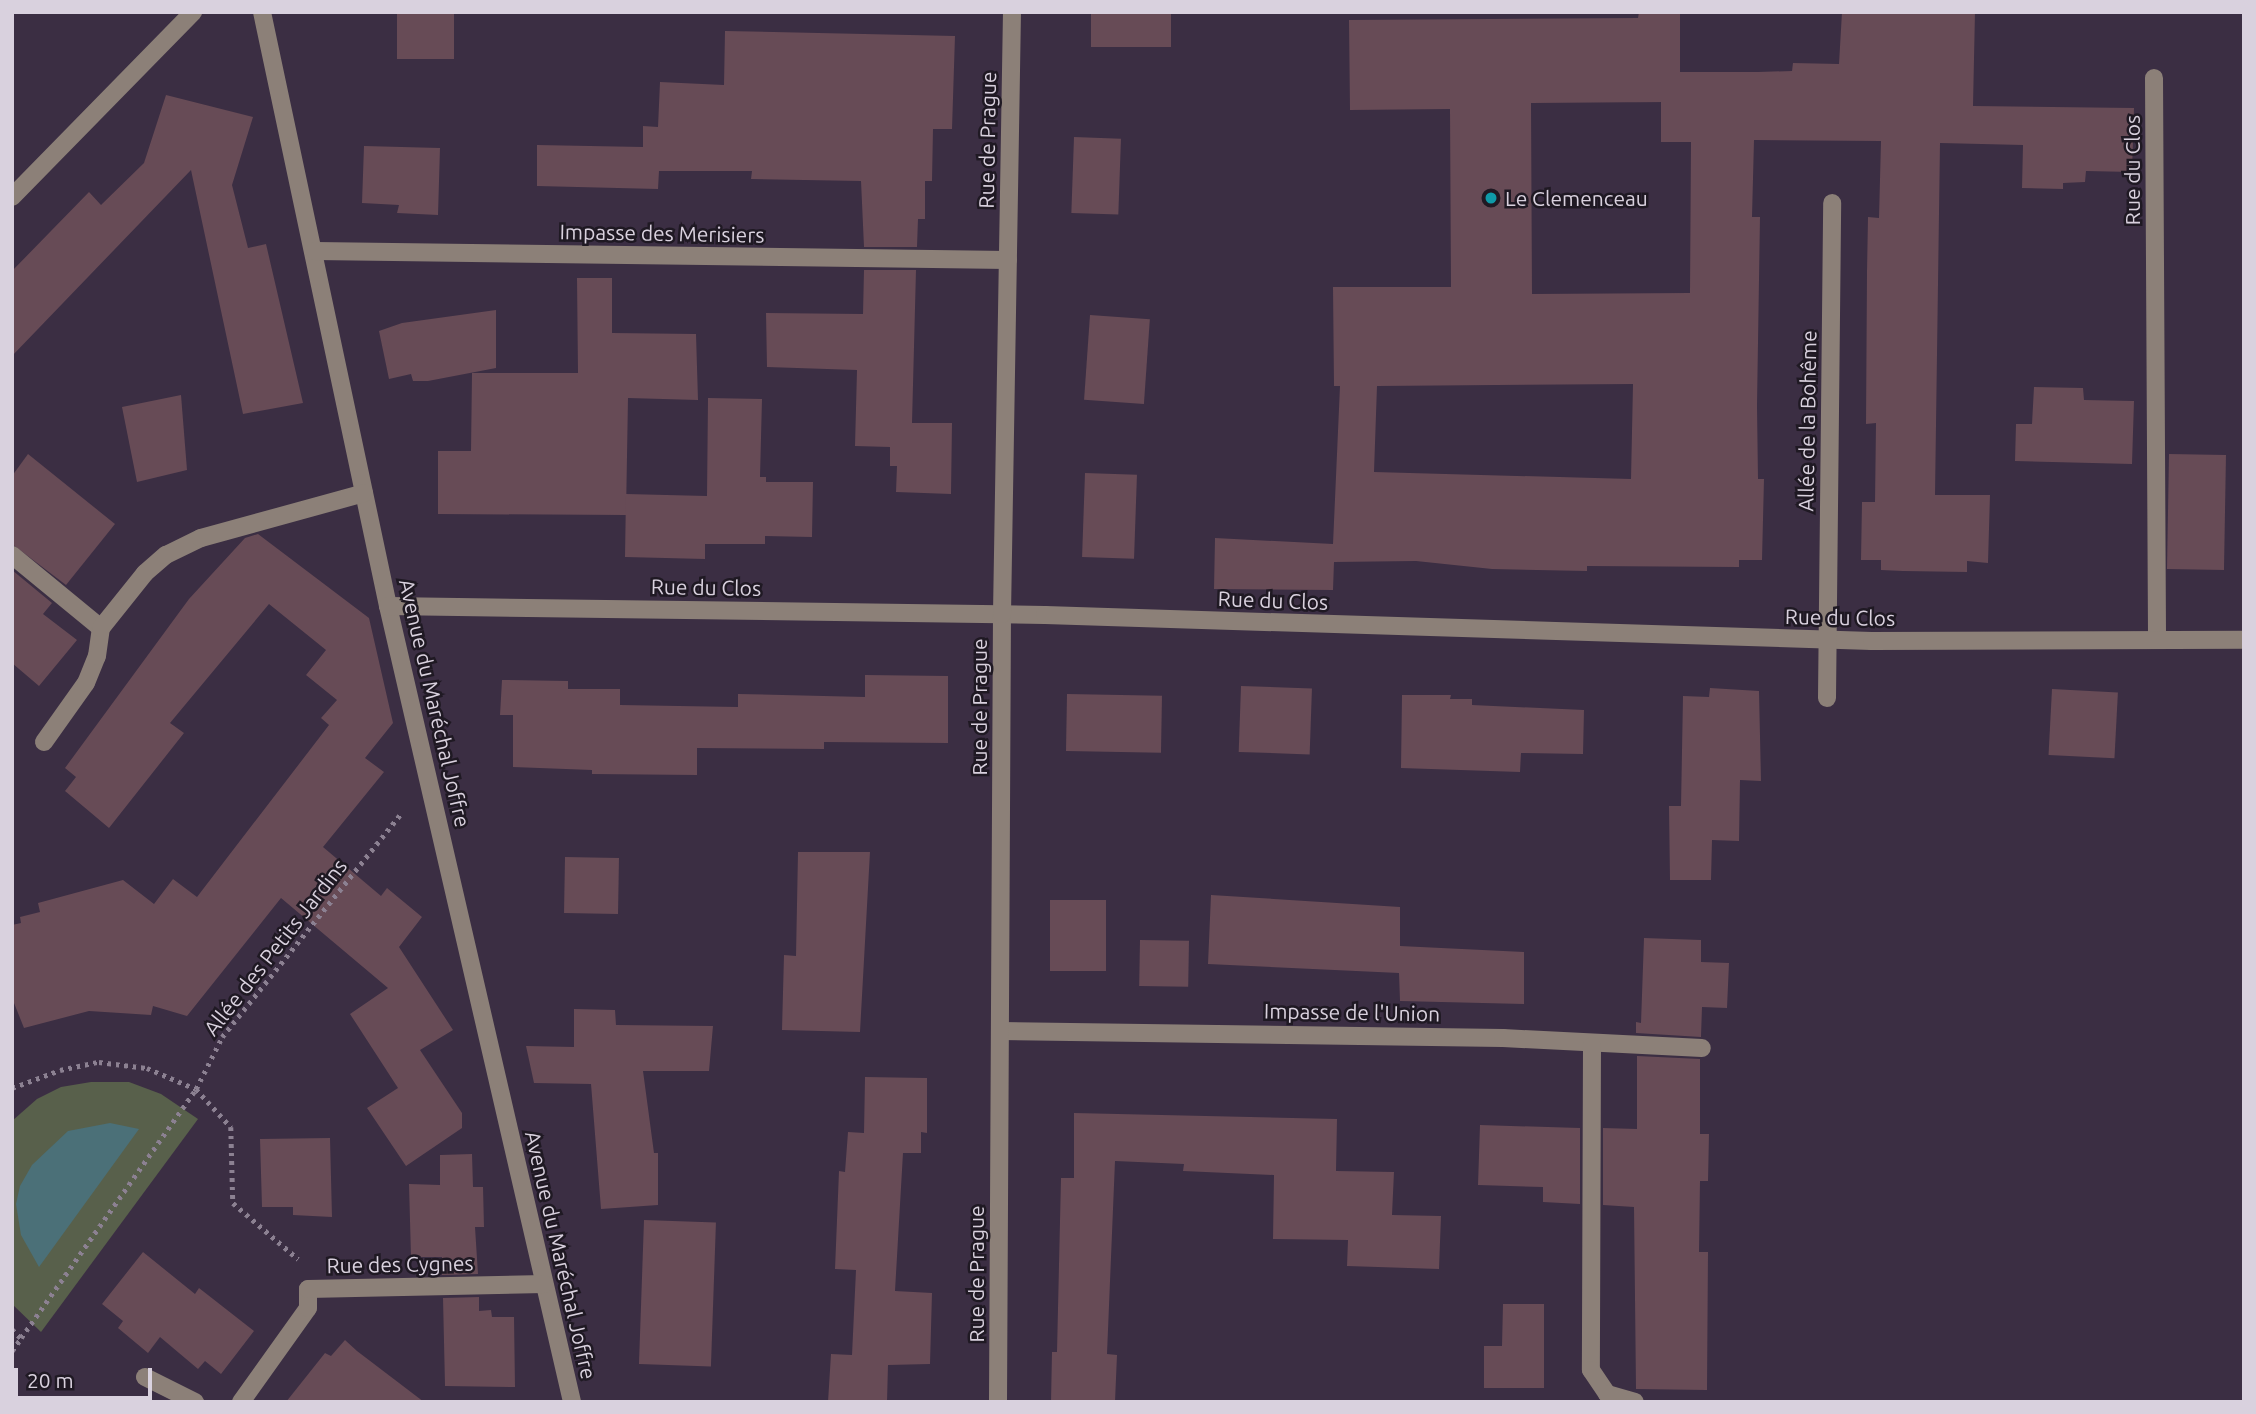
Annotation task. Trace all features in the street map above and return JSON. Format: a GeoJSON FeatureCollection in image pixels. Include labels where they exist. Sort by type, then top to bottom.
{"type":"FeatureCollection","features":[{"type":"Feature","properties":{"kind":"street"},"geometry":{"type":"LineString","coordinates":[[12,197],[193,12]]}},
{"type":"Feature","properties":{"kind":"street","name":"Avenue du Maréchal Joffre"},"geometry":{"type":"LineString","coordinates":[[262,12],[315,251],[388,606],[572,1402]]}},
{"type":"Feature","properties":{"kind":"street","name":"Rue de Prague"},"geometry":{"type":"LineString","coordinates":[[998,1402],[1002,614],[1012,12]]}},
{"type":"Feature","properties":{"kind":"street","name":"Rue du Clos"},"geometry":{"type":"LineString","coordinates":[[2154,78],[2157,640]]}},
{"type":"Feature","properties":{"kind":"street","name":"Allée de la Bohême"},"geometry":{"type":"LineString","coordinates":[[1827,698],[1832,203]]}},
{"type":"Feature","properties":{"kind":"street","name":"Impasse des Merisiers"},"geometry":{"type":"LineString","coordinates":[[315,251],[1008,260]]}},
{"type":"Feature","properties":{"kind":"street"},"geometry":{"type":"LineString","coordinates":[[44,742],[86,683],[97,656],[101,628],[145,573],[166,555],[201,538],[364,493]]}},
{"type":"Feature","properties":{"kind":"street"},"geometry":{"type":"LineString","coordinates":[[12,555],[101,628]]}},
{"type":"Feature","properties":{"kind":"street","name":"Rue du Clos"},"geometry":{"type":"LineString","coordinates":[[388,606],[1002,614],[1827,639],[2244,640]]}},
{"type":"Feature","properties":{"kind":"street","name":"Impasse de l'Union"},"geometry":{"type":"LineString","coordinates":[[1000,1031],[1503,1038],[1592,1046],[1702,1048]]}},
{"type":"Feature","properties":{"kind":"street"},"geometry":{"type":"LineString","coordinates":[[1592,1046],[1591,1370],[1607,1394],[1635,1402]]}},
{"type":"Feature","properties":{"kind":"street","name":"Rue des Cygnes"},"geometry":{"type":"LineString","coordinates":[[241,1402],[308,1308],[308,1289],[544,1284]]}},
{"type":"Feature","properties":{"kind":"street"},"geometry":{"type":"LineString","coordinates":[[145,1377],[195,1402]]}},
{"type":"Feature","properties":{"kind":"path","name":"Allée des Petits Jardins"},"geometry":{"type":"LineString","coordinates":[[12,1351],[196,1089],[222,1037],[430,780]]}},
{"type":"Feature","properties":{"kind":"path"},"geometry":{"type":"LineString","coordinates":[[12,1088],[60,1070],[99,1062],[147,1068],[196,1089],[231,1127],[233,1203],[303,1263],[308,1289]]}},
{"type":"Feature","properties":{"kind":"path"},"geometry":{"type":"LineString","coordinates":[[12,1329],[22,1338]]}},
{"type":"Feature","properties":{"kind":"shaded area"},"geometry":{"type":"Polygon","coordinates":[[[91,1082],[129,1082],[161,1094],[198,1119],[41,1332],[12,1304],[12,1121],[37,1099],[61,1087],[91,1082]]]}},
{"type":"Feature","properties":{"kind":"shaded area"},"geometry":{"type":"Polygon","coordinates":[[[110,1123],[139,1129],[39,1267],[21,1235],[16,1204],[20,1186],[32,1165],[68,1131],[110,1123]]]}},
{"type":"Feature","properties":{"kind":"building"},"geometry":{"type":"Polygon","coordinates":[[[397,12],[454,12],[454,59],[397,59],[397,12]]]}},
{"type":"Feature","properties":{"kind":"building"},"geometry":{"type":"Polygon","coordinates":[[[1091,12],[1171,12],[1171,47],[1091,47],[1091,12]]]}},
{"type":"Feature","properties":{"kind":"building"},"geometry":{"type":"Polygon","coordinates":[[[1639,12],[1680,12],[1680,72],[1758,72],[1792,71],[1793,63],[1839,64],[1842,12],[1975,12],[1973,106],[2134,108],[2132,172],[2086,171],[2085,182],[2063,183],[2063,189],[2022,188],[2023,145],[1940,143],[1935,495],[1990,495],[1988,563],[1967,561],[1967,572],[1903,571],[1881,570],[1881,560],[1861,560],[1862,502],[1875,502],[1876,423],[1866,424],[1867,272],[1868,217],[1879,218],[1881,141],[1754,140],[1752,217],[1760,217],[1757,406],[1758,479],[1764,479],[1762,560],[1739,560],[1739,567],[1587,566],[1587,571],[1492,569],[1416,561],[1334,562],[1333,590],[1214,589],[1215,538],[1333,544],[1340,386],[1334,386],[1333,287],[1451,287],[1450,109],[1350,110],[1349,20],[1638,18],[1639,12]],[[1661,102],[1531,103],[1532,294],[1690,293],[1691,142],[1661,142],[1661,102]],[[1633,384],[1377,386],[1374,472],[1631,479],[1633,384]]]}},
{"type":"Feature","properties":{"kind":"building"},"geometry":{"type":"Polygon","coordinates":[[[725,31],[955,36],[952,129],[933,129],[932,181],[925,181],[925,219],[918,219],[917,247],[864,247],[861,181],[751,179],[752,171],[659,171],[658,189],[537,186],[537,145],[643,147],[643,126],[658,127],[660,82],[724,85],[725,31]]]}},
{"type":"Feature","properties":{"kind":"building"},"geometry":{"type":"Polygon","coordinates":[[[166,95],[253,117],[232,185],[248,248],[266,244],[303,403],[243,414],[191,170],[12,356],[12,271],[89,192],[101,205],[144,163],[166,95]]]}},
{"type":"Feature","properties":{"kind":"building"},"geometry":{"type":"Polygon","coordinates":[[[1074,137],[1121,139],[1118,215],[1071,213],[1074,137]]]}},
{"type":"Feature","properties":{"kind":"building"},"geometry":{"type":"Polygon","coordinates":[[[364,146],[440,148],[438,215],[397,213],[399,205],[362,203],[364,146]]]}},
{"type":"Feature","properties":{"kind":"building"},"geometry":{"type":"Polygon","coordinates":[[[864,270],[916,270],[912,423],[952,423],[951,494],[896,492],[897,466],[890,466],[890,447],[855,446],[857,370],[767,367],[766,313],[863,314],[864,270]]]}},
{"type":"Feature","properties":{"kind":"building"},"geometry":{"type":"Polygon","coordinates":[[[577,278],[612,278],[612,333],[696,334],[698,400],[628,398],[626,515],[438,514],[438,451],[471,451],[472,373],[578,373],[577,278]]]}},
{"type":"Feature","properties":{"kind":"building"},"geometry":{"type":"Polygon","coordinates":[[[496,310],[496,368],[428,381],[413,381],[411,374],[389,379],[379,331],[402,323],[496,310]]]}},
{"type":"Feature","properties":{"kind":"building"},"geometry":{"type":"Polygon","coordinates":[[[1090,315],[1150,319],[1144,404],[1084,400],[1090,315]]]}},
{"type":"Feature","properties":{"kind":"building"},"geometry":{"type":"Polygon","coordinates":[[[2034,387],[2083,388],[2084,400],[2134,401],[2132,464],[2015,461],[2016,424],[2032,424],[2034,387]]]}},
{"type":"Feature","properties":{"kind":"building"},"geometry":{"type":"Polygon","coordinates":[[[181,395],[187,470],[137,482],[122,407],[181,395]]]}},
{"type":"Feature","properties":{"kind":"building"},"geometry":{"type":"Polygon","coordinates":[[[708,398],[762,399],[760,477],[766,477],[766,482],[813,482],[812,537],[765,536],[765,544],[705,544],[705,559],[625,557],[626,494],[707,496],[708,398]]]}},
{"type":"Feature","properties":{"kind":"building"},"geometry":{"type":"Polygon","coordinates":[[[28,454],[115,524],[66,585],[12,544],[12,476],[28,454]]]}},
{"type":"Feature","properties":{"kind":"building"},"geometry":{"type":"Polygon","coordinates":[[[2169,454],[2226,455],[2224,570],[2167,569],[2169,454]]]}},
{"type":"Feature","properties":{"kind":"building"},"geometry":{"type":"Polygon","coordinates":[[[1085,473],[1137,475],[1134,559],[1082,557],[1085,473]]]}},
{"type":"Feature","properties":{"kind":"building"},"geometry":{"type":"Polygon","coordinates":[[[258,534],[369,618],[393,723],[365,758],[384,772],[323,847],[381,896],[387,888],[422,917],[399,947],[453,1030],[420,1050],[462,1113],[462,1128],[406,1166],[367,1108],[398,1088],[350,1014],[388,988],[281,898],[187,1016],[153,1006],[151,1015],[89,1011],[24,1028],[12,998],[12,925],[21,923],[20,917],[40,912],[38,903],[123,880],[154,904],[173,879],[197,897],[329,725],[321,718],[337,700],[306,675],[326,650],[269,604],[170,723],[184,733],[109,828],[65,791],[76,777],[65,768],[189,599],[245,538],[258,534]]]}},
{"type":"Feature","properties":{"kind":"building"},"geometry":{"type":"Polygon","coordinates":[[[12,570],[52,603],[43,614],[77,640],[39,686],[12,663],[12,570]]]}},
{"type":"Feature","properties":{"kind":"building"},"geometry":{"type":"Polygon","coordinates":[[[865,675],[948,676],[948,743],[824,742],[824,749],[697,748],[697,775],[592,774],[592,770],[513,767],[513,715],[500,715],[502,680],[568,681],[568,689],[620,689],[620,705],[738,707],[738,694],[865,697],[865,675]]]}},
{"type":"Feature","properties":{"kind":"building"},"geometry":{"type":"Polygon","coordinates":[[[1241,686],[1312,688],[1310,754],[1239,752],[1241,686]]]}},
{"type":"Feature","properties":{"kind":"building"},"geometry":{"type":"Polygon","coordinates":[[[1710,688],[1759,691],[1761,781],[1740,780],[1739,841],[1712,840],[1711,880],[1670,880],[1669,806],[1681,806],[1683,696],[1709,697],[1710,688]]]}},
{"type":"Feature","properties":{"kind":"building"},"geometry":{"type":"Polygon","coordinates":[[[2052,689],[2118,692],[2114,758],[2049,755],[2052,689]]]}},
{"type":"Feature","properties":{"kind":"building"},"geometry":{"type":"Polygon","coordinates":[[[1067,694],[1162,696],[1161,753],[1066,751],[1067,694]]]}},
{"type":"Feature","properties":{"kind":"building"},"geometry":{"type":"Polygon","coordinates":[[[1402,695],[1451,695],[1450,699],[1472,699],[1472,705],[1584,710],[1583,754],[1521,753],[1520,772],[1401,768],[1402,695]]]}},
{"type":"Feature","properties":{"kind":"building"},"geometry":{"type":"Polygon","coordinates":[[[798,852],[870,852],[860,1032],[782,1030],[784,955],[796,956],[798,852]]]}},
{"type":"Feature","properties":{"kind":"building"},"geometry":{"type":"Polygon","coordinates":[[[565,857],[619,858],[618,914],[564,913],[565,857]]]}},
{"type":"Feature","properties":{"kind":"building"},"geometry":{"type":"Polygon","coordinates":[[[1211,895],[1400,907],[1400,946],[1524,952],[1524,1004],[1400,1001],[1399,973],[1208,964],[1211,895]]]}},
{"type":"Feature","properties":{"kind":"building"},"geometry":{"type":"Polygon","coordinates":[[[1050,900],[1106,900],[1106,971],[1050,971],[1050,900]]]}},
{"type":"Feature","properties":{"kind":"building"},"geometry":{"type":"Polygon","coordinates":[[[1644,938],[1701,940],[1701,962],[1729,963],[1727,1008],[1702,1007],[1701,1037],[1636,1033],[1636,1022],[1641,1023],[1644,938]]]}},
{"type":"Feature","properties":{"kind":"building"},"geometry":{"type":"Polygon","coordinates":[[[1140,940],[1189,941],[1188,987],[1139,986],[1140,940]]]}},
{"type":"Feature","properties":{"kind":"building"},"geometry":{"type":"Polygon","coordinates":[[[574,1009],[615,1010],[616,1025],[713,1026],[709,1071],[643,1071],[654,1153],[658,1153],[658,1205],[601,1209],[591,1084],[534,1083],[526,1046],[574,1047],[574,1009]]]}},
{"type":"Feature","properties":{"kind":"building"},"geometry":{"type":"Polygon","coordinates":[[[1637,1056],[1700,1059],[1700,1134],[1709,1134],[1708,1181],[1700,1181],[1699,1252],[1708,1252],[1707,1390],[1636,1389],[1634,1207],[1603,1205],[1603,1128],[1637,1129],[1637,1056]]]}},
{"type":"Feature","properties":{"kind":"building"},"geometry":{"type":"Polygon","coordinates":[[[865,1077],[927,1078],[927,1133],[921,1132],[921,1153],[903,1153],[895,1291],[932,1293],[930,1364],[888,1365],[887,1402],[828,1402],[831,1354],[852,1355],[856,1270],[835,1269],[839,1171],[845,1172],[848,1132],[864,1133],[865,1077]]]}},
{"type":"Feature","properties":{"kind":"building"},"geometry":{"type":"Polygon","coordinates":[[[1074,1113],[1337,1119],[1336,1171],[1394,1172],[1392,1215],[1441,1216],[1439,1269],[1347,1266],[1348,1240],[1273,1239],[1274,1175],[1183,1171],[1184,1164],[1115,1161],[1107,1354],[1117,1355],[1115,1402],[1051,1402],[1052,1352],[1057,1352],[1061,1178],[1074,1178],[1074,1113]]]}},
{"type":"Feature","properties":{"kind":"building"},"geometry":{"type":"Polygon","coordinates":[[[1480,1125],[1580,1128],[1580,1204],[1543,1202],[1543,1187],[1478,1185],[1480,1125]]]}},
{"type":"Feature","properties":{"kind":"building"},"geometry":{"type":"Polygon","coordinates":[[[330,1138],[332,1217],[293,1215],[293,1207],[262,1207],[260,1139],[330,1138]]]}},
{"type":"Feature","properties":{"kind":"building"},"geometry":{"type":"Polygon","coordinates":[[[472,1154],[473,1187],[483,1187],[484,1227],[475,1227],[478,1274],[442,1275],[442,1257],[411,1257],[409,1184],[440,1185],[440,1155],[472,1154]]]}},
{"type":"Feature","properties":{"kind":"building"},"geometry":{"type":"Polygon","coordinates":[[[644,1220],[716,1223],[711,1366],[639,1364],[644,1220]]]}},
{"type":"Feature","properties":{"kind":"building"},"geometry":{"type":"Polygon","coordinates":[[[143,1252],[195,1294],[199,1288],[254,1331],[221,1374],[205,1361],[198,1369],[160,1337],[148,1353],[118,1328],[123,1321],[102,1304],[143,1252]]]}},
{"type":"Feature","properties":{"kind":"building"},"geometry":{"type":"Polygon","coordinates":[[[479,1297],[479,1311],[491,1310],[492,1317],[514,1317],[515,1387],[445,1386],[443,1298],[479,1297]]]}},
{"type":"Feature","properties":{"kind":"building"},"geometry":{"type":"Polygon","coordinates":[[[1503,1304],[1544,1304],[1544,1388],[1484,1388],[1484,1346],[1502,1346],[1503,1304]]]}},
{"type":"Feature","properties":{"kind":"building"},"geometry":{"type":"Polygon","coordinates":[[[345,1340],[424,1402],[286,1402],[325,1353],[331,1356],[345,1340]]]}},
{"type":"Feature","properties":{"kind":"place","name":"Le Clemenceau"},"geometry":{"type":"Point","coordinates":[1491,198]}}]}
